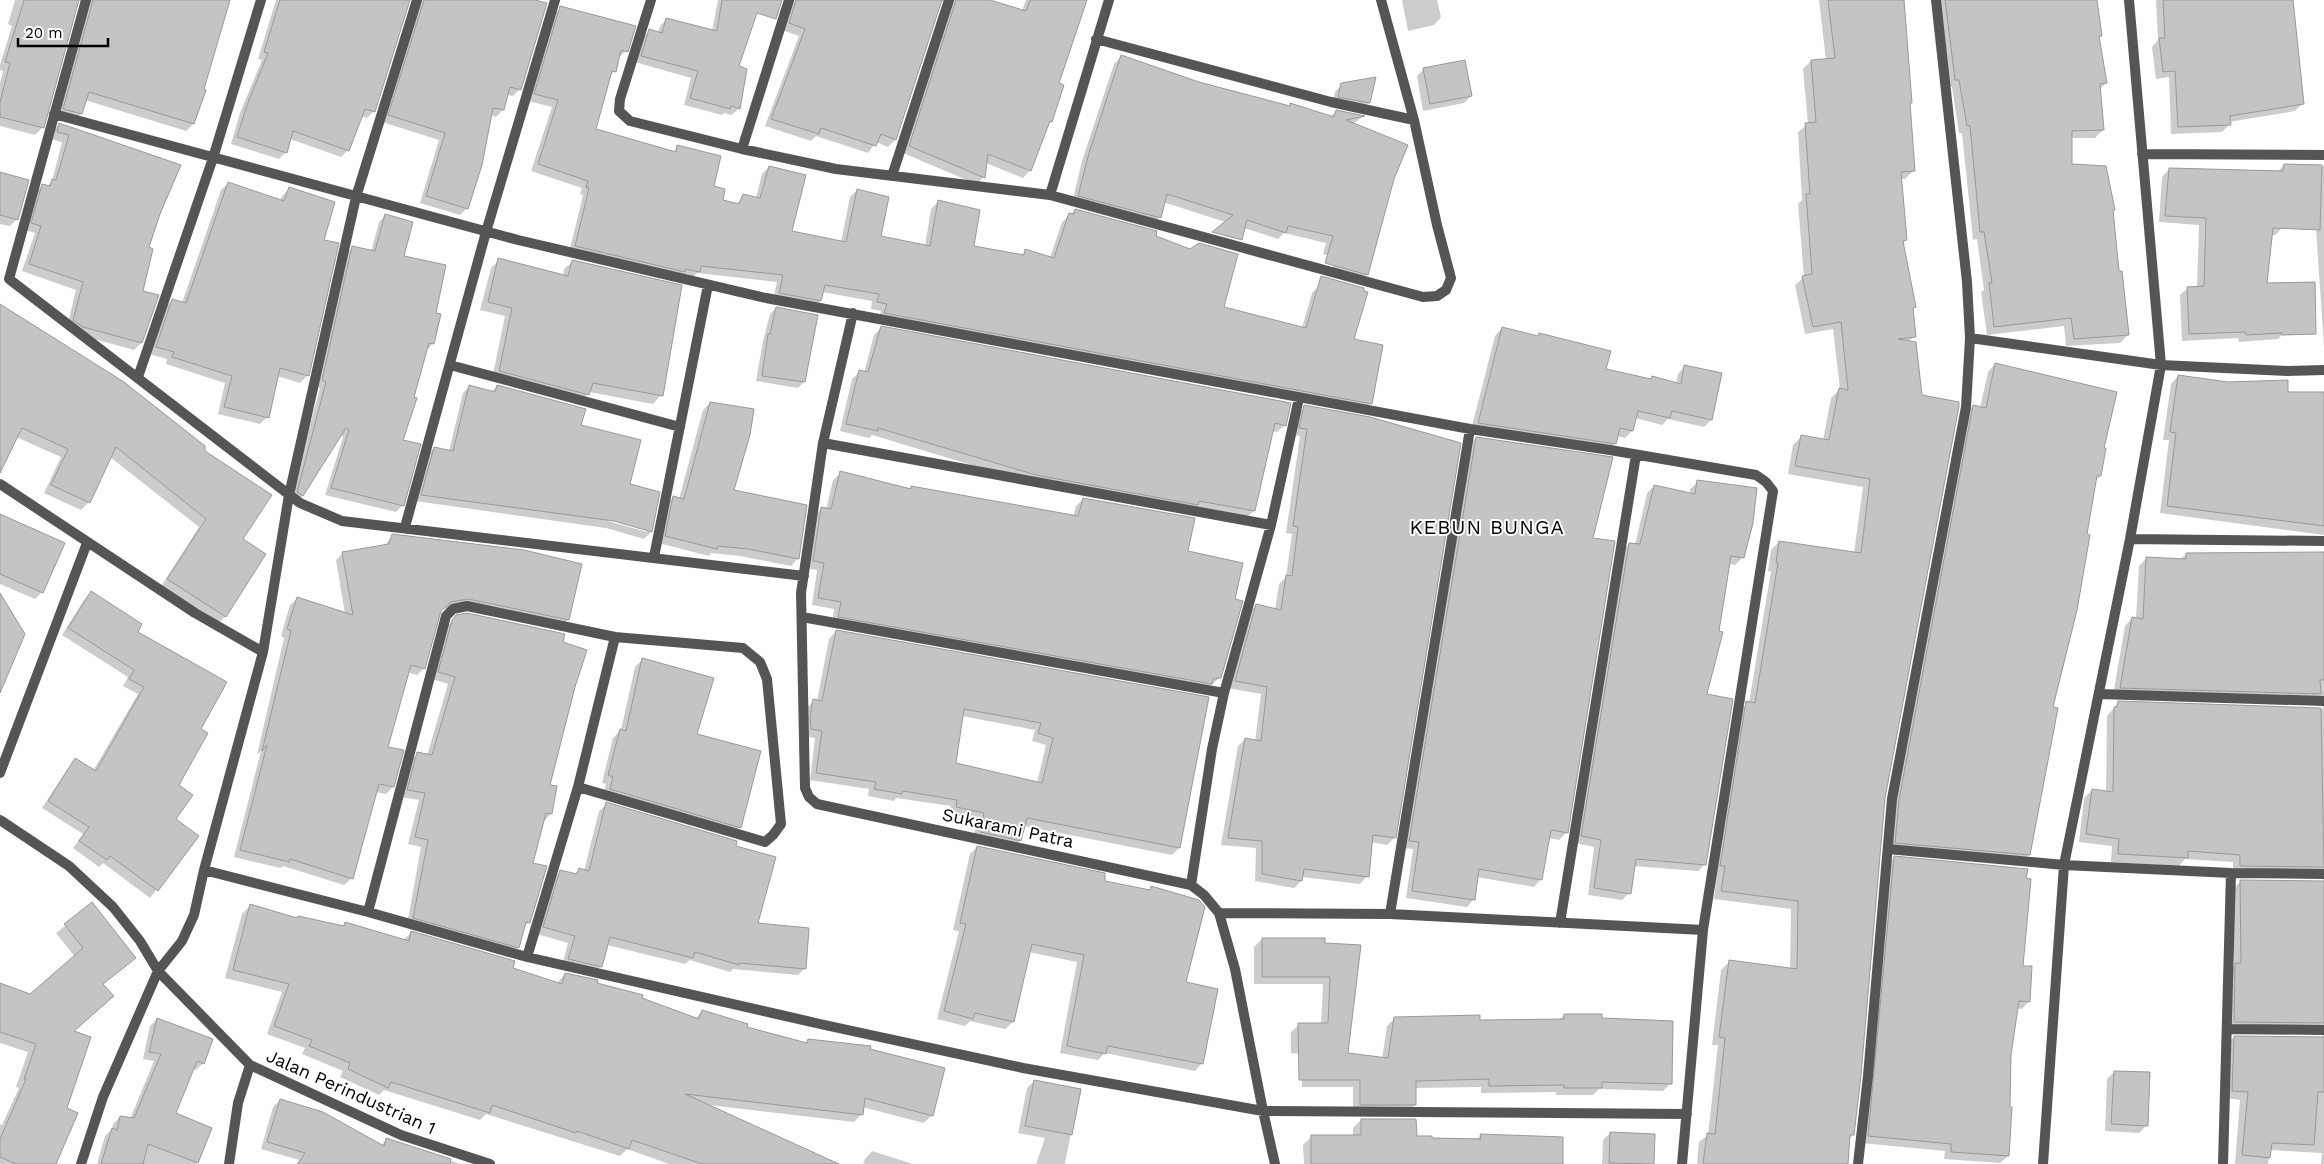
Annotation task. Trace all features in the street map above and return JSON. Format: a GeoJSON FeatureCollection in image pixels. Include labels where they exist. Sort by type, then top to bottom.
{"type":"FeatureCollection","features":[{"type":"Feature","properties":{"kind":"street"},"geometry":{"type":"LineString","coordinates":[[86,0],[9,279],[300,503],[342,521],[804,576]]}},
{"type":"Feature","properties":{"kind":"street"},"geometry":{"type":"LineString","coordinates":[[138,377],[213,158],[261,0]]}},
{"type":"Feature","properties":{"kind":"street"},"geometry":{"type":"LineString","coordinates":[[82,1164],[103,1097],[158,971],[182,941],[194,914],[204,870],[263,652],[289,494],[356,197],[417,0]]}},
{"type":"Feature","properties":{"kind":"street"},"geometry":{"type":"LineString","coordinates":[[405,527],[486,232],[555,0]]}},
{"type":"Feature","properties":{"kind":"street"},"geometry":{"type":"LineString","coordinates":[[651,0],[620,98],[619,111],[622,116],[630,121],[742,149],[836,169],[1050,195],[1423,297],[1437,296],[1446,290],[1451,278],[1436,225],[1414,120],[1381,0]]}},
{"type":"Feature","properties":{"kind":"street"},"geometry":{"type":"LineString","coordinates":[[742,149],[789,0]]}},
{"type":"Feature","properties":{"kind":"street"},"geometry":{"type":"LineString","coordinates":[[892,176],[949,0]]}},
{"type":"Feature","properties":{"kind":"street"},"geometry":{"type":"LineString","coordinates":[[1050,195],[1109,0]]}},
{"type":"Feature","properties":{"kind":"street"},"geometry":{"type":"LineString","coordinates":[[1858,1164],[1868,1076],[1892,799],[1966,407],[1970,338],[1968,282],[1936,0]]}},
{"type":"Feature","properties":{"kind":"street"},"geometry":{"type":"LineString","coordinates":[[2043,1164],[2064,865],[2130,539],[2162,365],[2129,0]]}},
{"type":"Feature","properties":{"kind":"street"},"geometry":{"type":"LineString","coordinates":[[1096,39],[1331,102],[1414,120]]}},
{"type":"Feature","properties":{"kind":"street"},"geometry":{"type":"LineString","coordinates":[[54,114],[486,232],[766,298],[1470,429],[1756,475],[1766,482],[1773,492],[1703,930],[1682,1164]]}},
{"type":"Feature","properties":{"kind":"street"},"geometry":{"type":"LineString","coordinates":[[2142,154],[2324,155]]}},
{"type":"Feature","properties":{"kind":"street"},"geometry":{"type":"LineString","coordinates":[[654,557],[708,285]]}},
{"type":"Feature","properties":{"kind":"street"},"geometry":{"type":"LineString","coordinates":[[853,314],[823,443],[801,593],[802,617],[1224,694]]}},
{"type":"Feature","properties":{"kind":"street"},"geometry":{"type":"LineString","coordinates":[[1970,338],[2162,365],[2288,371],[2324,370]]}},
{"type":"Feature","properties":{"kind":"street"},"geometry":{"type":"LineString","coordinates":[[450,365],[680,426]]}},
{"type":"Feature","properties":{"kind":"street"},"geometry":{"type":"LineString","coordinates":[[1275,1164],[1235,970],[1219,913],[1204,895],[1191,885],[1212,749],[1224,694],[1271,525],[1299,398]]}},
{"type":"Feature","properties":{"kind":"street"},"geometry":{"type":"LineString","coordinates":[[1390,914],[1470,429]]}},
{"type":"Feature","properties":{"kind":"street"},"geometry":{"type":"LineString","coordinates":[[823,443],[1271,525]]}},
{"type":"Feature","properties":{"kind":"street"},"geometry":{"type":"LineString","coordinates":[[1560,923],[1636,455]]}},
{"type":"Feature","properties":{"kind":"street"},"geometry":{"type":"LineString","coordinates":[[0,484],[195,613],[263,652]]}},
{"type":"Feature","properties":{"kind":"street"},"geometry":{"type":"LineString","coordinates":[[2130,539],[2324,541]]}},
{"type":"Feature","properties":{"kind":"street"},"geometry":{"type":"LineString","coordinates":[[0,773],[87,543]]}},
{"type":"Feature","properties":{"kind":"street"},"geometry":{"type":"LineString","coordinates":[[368,912],[446,616],[453,609],[467,606],[614,637],[743,648],[760,662],[767,679],[781,824],[765,842],[578,787]]}},
{"type":"Feature","properties":{"kind":"street","name":"Sukarami Patra"},"geometry":{"type":"LineString","coordinates":[[802,617],[805,788],[809,797],[817,804],[1191,885]]}},
{"type":"Feature","properties":{"kind":"street"},"geometry":{"type":"LineString","coordinates":[[527,956],[578,787],[614,637]]}},
{"type":"Feature","properties":{"kind":"street"},"geometry":{"type":"LineString","coordinates":[[2099,694],[2324,701]]}},
{"type":"Feature","properties":{"kind":"street","name":"Jalan Perindustrian 1"},"geometry":{"type":"LineString","coordinates":[[0,820],[69,866],[113,907],[140,940],[158,971],[250,1065],[401,1135],[484,1163]]}},
{"type":"Feature","properties":{"kind":"street"},"geometry":{"type":"LineString","coordinates":[[1888,848],[2064,865],[2231,873],[2324,874]]}},
{"type":"Feature","properties":{"kind":"street"},"geometry":{"type":"LineString","coordinates":[[204,870],[368,912],[527,956],[1023,1068],[1263,1112],[1686,1114]]}},
{"type":"Feature","properties":{"kind":"street"},"geometry":{"type":"LineString","coordinates":[[2223,1164],[2231,873]]}},
{"type":"Feature","properties":{"kind":"street"},"geometry":{"type":"LineString","coordinates":[[1219,913],[1390,914],[1703,930]]}},
{"type":"Feature","properties":{"kind":"street"},"geometry":{"type":"LineString","coordinates":[[2228,1029],[2324,1030]]}},
{"type":"Feature","properties":{"kind":"street"},"geometry":{"type":"LineString","coordinates":[[229,1164],[238,1103],[250,1065]]}},
{"type":"Feature","properties":{"kind":"building"},"geometry":{"type":"Polygon","coordinates":[[[24,0],[79,0],[44,128],[0,117],[0,102],[10,63],[5,62],[24,0]]]}},
{"type":"Feature","properties":{"kind":"building"},"geometry":{"type":"Polygon","coordinates":[[[93,0],[230,0],[204,89],[206,90],[194,124],[89,92],[82,114],[63,109],[93,0]]]}},
{"type":"Feature","properties":{"kind":"building"},"geometry":{"type":"Polygon","coordinates":[[[280,0],[410,0],[375,112],[365,109],[349,151],[293,131],[287,153],[237,137],[247,105],[268,53],[264,52],[280,0]]]}},
{"type":"Feature","properties":{"kind":"building"},"geometry":{"type":"Polygon","coordinates":[[[424,0],[535,0],[547,3],[521,90],[510,87],[504,110],[493,108],[482,165],[468,209],[426,196],[445,133],[388,115],[424,0]]]}},
{"type":"Feature","properties":{"kind":"building"},"geometry":{"type":"Polygon","coordinates":[[[722,0],[782,0],[776,19],[757,13],[739,66],[747,69],[740,109],[731,106],[730,109],[690,98],[698,71],[641,56],[649,29],[662,33],[666,18],[717,31],[722,0]]]}},
{"type":"Feature","properties":{"kind":"building"},"geometry":{"type":"Polygon","coordinates":[[[796,0],[942,0],[896,140],[881,134],[876,146],[821,128],[819,134],[771,119],[805,29],[789,23],[796,0]]]}},
{"type":"Feature","properties":{"kind":"building"},"geometry":{"type":"Polygon","coordinates":[[[956,0],[990,0],[1026,11],[1030,0],[1087,0],[1059,83],[1064,85],[1052,122],[1050,121],[1031,171],[988,154],[985,178],[909,146],[956,0]]]}},
{"type":"Feature","properties":{"kind":"building"},"geometry":{"type":"Polygon","coordinates":[[[1828,0],[1904,0],[1915,171],[1901,172],[1907,240],[1903,241],[1916,307],[1913,308],[1916,337],[1898,339],[1916,342],[1922,395],[1959,402],[1959,406],[1885,798],[1861,1075],[1854,1135],[1850,1135],[1848,1164],[1703,1164],[1707,1133],[1715,1134],[1725,1038],[1719,1037],[1729,960],[1797,969],[1798,901],[1721,891],[1725,866],[1720,866],[1746,701],[1755,703],[1778,563],[1776,563],[1779,541],[1861,553],[1870,479],[1795,466],[1801,435],[1829,440],[1839,388],[1848,390],[1841,322],[1813,327],[1802,276],[1812,274],[1806,194],[1810,194],[1805,123],[1816,122],[1811,60],[1835,58],[1828,0]]]}},
{"type":"Feature","properties":{"kind":"building"},"geometry":{"type":"Polygon","coordinates":[[[1945,0],[2097,0],[2102,36],[2099,36],[2107,83],[2100,84],[2104,130],[2072,131],[2072,164],[2106,166],[2115,210],[2113,210],[2119,271],[2122,271],[2129,335],[2074,339],[2071,318],[1994,327],[1989,283],[1992,283],[1984,232],[1980,232],[1970,126],[1967,126],[1959,80],[1955,80],[1945,0]]]}},
{"type":"Feature","properties":{"kind":"building"},"geometry":{"type":"Polygon","coordinates":[[[2163,0],[2293,0],[2304,104],[2230,116],[2231,125],[2178,127],[2175,71],[2163,72],[2159,38],[2165,38],[2163,0]]]}},
{"type":"Feature","properties":{"kind":"building"},"geometry":{"type":"Polygon","coordinates":[[[560,6],[636,26],[628,52],[621,50],[616,72],[612,71],[596,129],[676,152],[677,145],[721,156],[714,186],[725,189],[723,200],[739,204],[743,194],[760,198],[769,166],[806,175],[792,231],[846,242],[857,189],[889,197],[881,236],[930,246],[938,200],[980,210],[974,246],[1024,255],[1025,249],[1054,258],[1069,213],[1074,214],[1075,209],[1157,231],[1156,236],[1190,249],[1199,243],[1238,254],[1224,307],[1306,328],[1321,276],[1364,288],[1364,291],[1368,292],[1354,339],[1383,345],[1372,404],[884,313],[887,304],[877,302],[879,294],[825,285],[821,301],[779,293],[783,275],[701,266],[700,272],[685,269],[685,272],[575,246],[589,188],[586,187],[588,181],[538,164],[558,100],[534,94],[560,6]]]}},
{"type":"Feature","properties":{"kind":"building"},"geometry":{"type":"Polygon","coordinates":[[[1121,55],[1199,82],[1290,106],[1290,103],[1334,117],[1336,110],[1365,116],[1346,120],[1408,145],[1394,179],[1368,275],[1325,263],[1333,236],[1288,226],[1286,233],[1247,220],[1242,240],[1212,232],[1233,215],[1167,194],[1161,218],[1078,196],[1089,153],[1121,55]]]}},
{"type":"Feature","properties":{"kind":"building"},"geometry":{"type":"Polygon","coordinates":[[[1465,60],[1472,96],[1430,104],[1423,68],[1465,60]]]}},
{"type":"Feature","properties":{"kind":"building"},"geometry":{"type":"Polygon","coordinates":[[[1376,77],[1370,103],[1338,97],[1341,83],[1376,77]]]}},
{"type":"Feature","properties":{"kind":"building"},"geometry":{"type":"Polygon","coordinates":[[[59,123],[181,165],[160,214],[149,247],[153,249],[143,291],[159,295],[142,343],[83,327],[73,320],[83,282],[29,264],[41,226],[31,223],[42,184],[50,186],[52,179],[56,180],[69,135],[57,132],[59,123]]]}},
{"type":"Feature","properties":{"kind":"building"},"geometry":{"type":"Polygon","coordinates":[[[2284,164],[2322,165],[2320,230],[2273,228],[2267,283],[2315,282],[2316,334],[2246,335],[2245,332],[2189,334],[2187,287],[2204,286],[2206,218],[2165,216],[2169,168],[2283,171],[2284,164]]]}},
{"type":"Feature","properties":{"kind":"building"},"geometry":{"type":"Polygon","coordinates":[[[0,172],[29,180],[18,220],[0,215],[0,172]]]}},
{"type":"Feature","properties":{"kind":"building"},"geometry":{"type":"Polygon","coordinates":[[[228,182],[284,201],[289,187],[335,202],[324,240],[339,243],[309,376],[280,368],[269,418],[224,407],[232,376],[172,357],[174,352],[156,347],[172,299],[186,303],[228,182]]]}},
{"type":"Feature","properties":{"kind":"building"},"geometry":{"type":"Polygon","coordinates":[[[385,214],[413,222],[404,256],[446,265],[436,313],[441,314],[434,344],[429,343],[414,397],[417,398],[403,440],[421,444],[404,506],[331,488],[349,430],[346,428],[303,496],[297,492],[326,382],[322,380],[352,246],[375,251],[385,214]]]}},
{"type":"Feature","properties":{"kind":"building"},"geometry":{"type":"Polygon","coordinates":[[[498,258],[568,276],[572,260],[682,285],[663,396],[593,383],[589,395],[499,371],[512,308],[488,302],[498,258]]]}},
{"type":"Feature","properties":{"kind":"building"},"geometry":{"type":"Polygon","coordinates":[[[0,304],[124,382],[205,446],[205,451],[272,495],[243,539],[266,554],[226,617],[167,579],[206,519],[116,447],[90,503],[51,485],[68,449],[22,428],[0,473],[0,304]]]}},
{"type":"Feature","properties":{"kind":"building"},"geometry":{"type":"Polygon","coordinates":[[[776,307],[818,315],[805,382],[762,376],[768,334],[770,334],[776,307]]]}},
{"type":"Feature","properties":{"kind":"building"},"geometry":{"type":"Polygon","coordinates":[[[881,326],[1291,403],[1286,426],[1275,423],[1255,511],[1199,501],[1198,505],[1036,475],[878,428],[878,431],[846,424],[859,370],[868,372],[881,326]]]}},
{"type":"Feature","properties":{"kind":"building"},"geometry":{"type":"Polygon","coordinates":[[[1502,327],[1538,336],[1539,333],[1611,351],[1606,369],[1651,379],[1652,376],[1681,384],[1684,365],[1722,373],[1712,420],[1672,411],[1670,418],[1638,411],[1633,431],[1620,428],[1616,444],[1478,423],[1502,327]]]}},
{"type":"Feature","properties":{"kind":"building"},"geometry":{"type":"Polygon","coordinates":[[[1995,363],[2117,392],[2104,448],[2106,448],[2101,476],[2097,476],[2087,534],[2090,535],[2077,610],[2053,707],[2058,708],[2030,855],[1895,843],[1899,800],[1973,405],[1986,408],[1995,363]]]}},
{"type":"Feature","properties":{"kind":"building"},"geometry":{"type":"Polygon","coordinates":[[[2178,375],[2228,382],[2288,380],[2288,392],[2324,392],[2324,526],[2167,506],[2176,433],[2170,432],[2178,375]]]}},
{"type":"Feature","properties":{"kind":"building"},"geometry":{"type":"Polygon","coordinates":[[[469,385],[495,392],[497,385],[586,409],[581,425],[641,440],[630,484],[660,492],[652,532],[614,521],[421,495],[434,447],[453,451],[469,385]]]}},
{"type":"Feature","properties":{"kind":"building"},"geometry":{"type":"Polygon","coordinates":[[[710,402],[754,409],[750,435],[734,490],[807,505],[799,559],[748,549],[718,546],[717,549],[665,536],[673,496],[684,499],[710,402]]]}},
{"type":"Feature","properties":{"kind":"building"},"geometry":{"type":"Polygon","coordinates":[[[1304,405],[1370,417],[1461,443],[1396,838],[1373,835],[1369,877],[1304,869],[1302,881],[1262,874],[1262,841],[1228,838],[1245,738],[1261,741],[1267,687],[1235,681],[1256,604],[1281,610],[1286,575],[1292,576],[1298,527],[1293,526],[1307,429],[1299,428],[1304,405]]]}},
{"type":"Feature","properties":{"kind":"building"},"geometry":{"type":"Polygon","coordinates":[[[1476,437],[1613,457],[1593,538],[1615,541],[1568,833],[1551,830],[1542,880],[1479,869],[1475,900],[1412,891],[1419,842],[1409,841],[1476,437]]]}},
{"type":"Feature","properties":{"kind":"building"},"geometry":{"type":"Polygon","coordinates":[[[840,471],[911,489],[911,486],[1078,516],[1083,498],[1195,518],[1188,551],[1243,563],[1235,599],[1243,601],[1221,678],[1213,679],[1212,684],[838,617],[841,602],[818,598],[824,563],[813,561],[821,507],[831,509],[840,471]]]}},
{"type":"Feature","properties":{"kind":"building"},"geometry":{"type":"Polygon","coordinates":[[[1697,480],[1757,488],[1753,523],[1744,558],[1731,556],[1719,631],[1723,632],[1707,694],[1733,699],[1706,865],[1636,859],[1631,894],[1594,888],[1601,840],[1581,836],[1629,543],[1640,544],[1654,485],[1695,494],[1697,480]]]}},
{"type":"Feature","properties":{"kind":"building"},"geometry":{"type":"Polygon","coordinates":[[[0,514],[65,543],[43,593],[0,574],[0,514]]]}},
{"type":"Feature","properties":{"kind":"building"},"geometry":{"type":"Polygon","coordinates":[[[392,534],[524,550],[582,564],[569,620],[468,599],[451,602],[441,611],[425,669],[411,665],[388,747],[404,750],[394,787],[379,784],[353,879],[290,859],[289,862],[240,850],[267,745],[262,751],[291,631],[287,629],[297,597],[353,615],[342,552],[389,544],[392,534]]]}},
{"type":"Feature","properties":{"kind":"building"},"geometry":{"type":"Polygon","coordinates":[[[2324,552],[2324,680],[2320,680],[2321,694],[2120,688],[2132,617],[2143,619],[2146,557],[2186,559],[2186,553],[2324,552]]]}},
{"type":"Feature","properties":{"kind":"building"},"geometry":{"type":"Polygon","coordinates":[[[91,591],[142,624],[138,632],[227,682],[201,729],[208,733],[179,785],[193,795],[176,819],[199,836],[158,891],[110,856],[107,860],[79,841],[89,827],[48,801],[75,758],[96,771],[144,687],[129,679],[134,670],[68,628],[91,591]]]}},
{"type":"Feature","properties":{"kind":"building"},"geometry":{"type":"Polygon","coordinates":[[[0,593],[25,634],[0,693],[0,593]]]}},
{"type":"Feature","properties":{"kind":"building"},"geometry":{"type":"Polygon","coordinates":[[[467,613],[565,634],[563,642],[587,650],[575,687],[550,785],[557,786],[552,814],[546,813],[533,863],[547,866],[530,923],[526,922],[519,948],[413,918],[428,840],[415,837],[425,793],[407,790],[417,752],[432,755],[455,677],[438,672],[452,620],[456,615],[467,613]]]}},
{"type":"Feature","properties":{"kind":"building"},"geometry":{"type":"Polygon","coordinates":[[[836,630],[1209,697],[1180,848],[1027,818],[1021,841],[980,832],[984,813],[956,807],[957,800],[903,791],[902,794],[874,789],[876,782],[816,773],[822,731],[811,729],[810,716],[813,699],[822,701],[836,630]],[[964,709],[956,763],[1042,783],[1053,738],[1038,733],[1041,723],[964,709]]]}},
{"type":"Feature","properties":{"kind":"building"},"geometry":{"type":"Polygon","coordinates":[[[642,658],[714,678],[697,734],[761,751],[741,828],[610,789],[613,777],[608,775],[620,729],[626,731],[642,658]]]}},
{"type":"Feature","properties":{"kind":"building"},"geometry":{"type":"Polygon","coordinates":[[[2118,701],[2321,708],[2324,867],[2240,866],[2240,855],[2188,851],[2188,858],[2118,854],[2119,839],[2086,834],[2092,789],[2113,792],[2114,707],[2117,707],[2118,701]]]}},
{"type":"Feature","properties":{"kind":"building"},"geometry":{"type":"Polygon","coordinates":[[[606,802],[737,841],[736,846],[776,857],[758,923],[809,928],[806,969],[739,963],[739,965],[695,952],[693,958],[610,937],[602,967],[568,959],[575,936],[543,927],[560,870],[577,874],[579,868],[589,871],[606,802]]]}},
{"type":"Feature","properties":{"kind":"building"},"geometry":{"type":"Polygon","coordinates":[[[977,846],[1105,873],[1105,881],[1150,890],[1151,886],[1199,900],[1205,907],[1186,982],[1218,989],[1203,1064],[1108,1046],[1106,1054],[1067,1046],[1084,955],[1032,944],[1014,1022],[975,1013],[973,1019],[944,1011],[966,924],[960,923],[977,846]]]}},
{"type":"Feature","properties":{"kind":"building"},"geometry":{"type":"Polygon","coordinates":[[[1894,856],[2028,869],[2026,878],[2031,879],[2023,966],[2032,966],[2030,1002],[2019,1001],[2011,1055],[2010,1107],[2012,1107],[2009,1156],[1951,1152],[1951,1144],[1868,1136],[1894,856]]]}},
{"type":"Feature","properties":{"kind":"building"},"geometry":{"type":"Polygon","coordinates":[[[2240,880],[2324,881],[2324,1023],[2234,1022],[2235,963],[2241,963],[2240,880]]]}},
{"type":"Feature","properties":{"kind":"building"},"geometry":{"type":"Polygon","coordinates":[[[92,902],[136,958],[103,984],[114,996],[74,1031],[91,1037],[67,1108],[78,1113],[56,1164],[16,1164],[0,1157],[0,1139],[26,1079],[24,1079],[36,1044],[0,1032],[0,983],[30,994],[83,948],[64,924],[92,902]]]}},
{"type":"Feature","properties":{"kind":"building"},"geometry":{"type":"Polygon","coordinates":[[[250,904],[297,918],[298,916],[344,926],[345,922],[409,941],[411,931],[515,961],[513,968],[562,984],[565,973],[598,980],[597,983],[643,995],[642,998],[699,1019],[702,1010],[748,1024],[747,1027],[807,1043],[808,1039],[871,1046],[870,1049],[945,1068],[933,1116],[865,1098],[863,1115],[685,1094],[839,1164],[702,1164],[632,1140],[629,1149],[492,1105],[490,1113],[391,1082],[388,1088],[348,1069],[350,1063],[309,1046],[312,1040],[274,1026],[289,984],[233,970],[250,904]]]}},
{"type":"Feature","properties":{"kind":"building"},"geometry":{"type":"Polygon","coordinates":[[[1262,938],[1325,938],[1325,943],[1361,945],[1348,1053],[1388,1058],[1394,1017],[1480,1015],[1480,1020],[1564,1019],[1564,1014],[1602,1014],[1602,1018],[1673,1021],[1672,1084],[1602,1082],[1602,1088],[1564,1088],[1564,1085],[1489,1086],[1489,1079],[1416,1081],[1416,1105],[1360,1105],[1360,1080],[1299,1080],[1298,1023],[1328,1023],[1330,977],[1262,977],[1262,938]]]}},
{"type":"Feature","properties":{"kind":"building"},"geometry":{"type":"Polygon","coordinates":[[[157,1018],[213,1039],[204,1064],[197,1061],[176,1113],[212,1128],[198,1163],[148,1144],[143,1164],[101,1164],[112,1128],[117,1130],[120,1116],[134,1118],[161,1054],[149,1052],[157,1018]]]}},
{"type":"Feature","properties":{"kind":"building"},"geometry":{"type":"Polygon","coordinates":[[[2234,1036],[2324,1037],[2324,1092],[2318,1092],[2314,1145],[2272,1143],[2270,1158],[2242,1155],[2248,1092],[2232,1091],[2234,1036]]]}},
{"type":"Feature","properties":{"kind":"building"},"geometry":{"type":"Polygon","coordinates":[[[2114,1071],[2150,1072],[2148,1126],[2111,1124],[2114,1071]]]}},
{"type":"Feature","properties":{"kind":"building"},"geometry":{"type":"Polygon","coordinates":[[[1034,1080],[1081,1089],[1072,1135],[1025,1126],[1034,1080]]]}},
{"type":"Feature","properties":{"kind":"building"},"geometry":{"type":"Polygon","coordinates":[[[280,1099],[323,1112],[384,1146],[386,1138],[451,1159],[450,1164],[298,1164],[305,1153],[267,1142],[280,1099]]]}},
{"type":"Feature","properties":{"kind":"building"},"geometry":{"type":"Polygon","coordinates":[[[1361,1119],[1416,1119],[1417,1136],[1432,1136],[1432,1138],[1481,1139],[1480,1134],[1563,1137],[1563,1164],[1311,1164],[1311,1135],[1361,1135],[1361,1119]]]}},
{"type":"Feature","properties":{"kind":"building"},"geometry":{"type":"Polygon","coordinates":[[[1610,1132],[1655,1134],[1654,1164],[1609,1163],[1610,1132]]]}},
{"type":"Feature","properties":{"kind":"district","name":"KEBUN BUNGA"},"geometry":{"type":"Point","coordinates":[1487,527]}}]}
